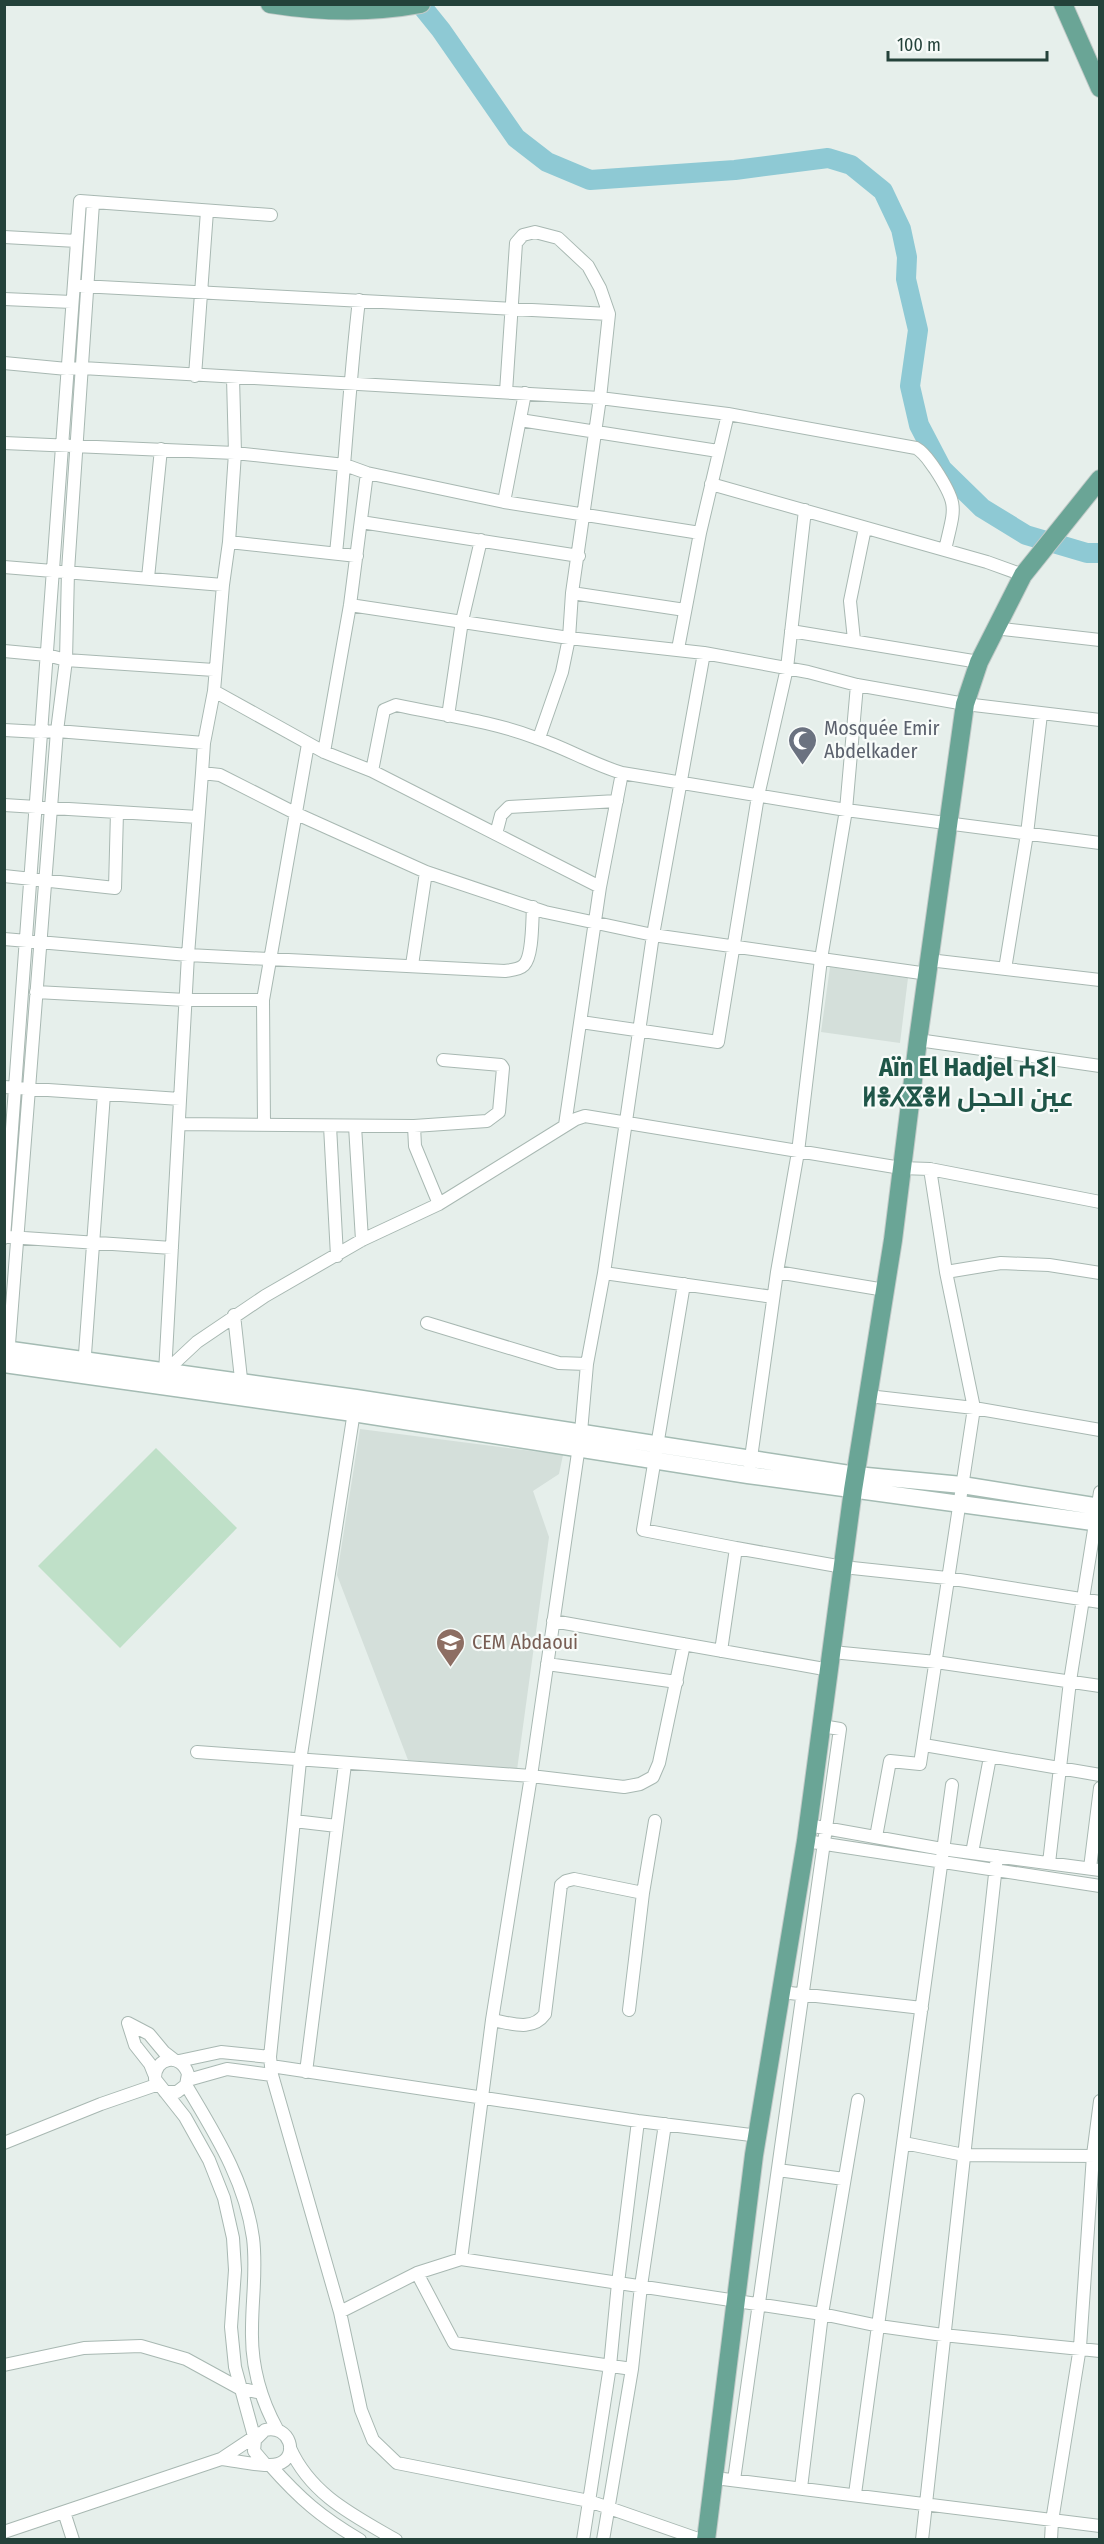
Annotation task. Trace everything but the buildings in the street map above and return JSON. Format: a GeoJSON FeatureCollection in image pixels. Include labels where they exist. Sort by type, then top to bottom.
{"type":"FeatureCollection","features":[{"type":"Feature","properties":{"kind":"main road"},"geometry":{"type":"LineString","coordinates":[[270,4],[316,10],[389,10],[422,4]]}},
{"type":"Feature","properties":{"kind":"main road"},"geometry":{"type":"LineString","coordinates":[[1063,4],[1100,88]]}},
{"type":"Feature","properties":{"kind":"main road"},"geometry":{"type":"LineString","coordinates":[[706,2540],[754,2155],[759,2136],[781,1992],[813,1836],[822,1726],[843,1567],[885,1290],[965,704],[979,662],[994,628],[1028,568],[1100,479]]}},
{"type":"Feature","properties":{"kind":"main road"},"geometry":{"type":"LineString","coordinates":[[6,1357],[354,1405],[659,1443],[750,1466],[855,1482],[1098,1510]]}},
{"type":"Feature","properties":{"kind":"main road"},"geometry":{"type":"LineString","coordinates":[[354,1405],[578,1450],[655,1461],[750,1466]]}},
{"type":"Feature","properties":{"kind":"street"},"geometry":{"type":"LineString","coordinates":[[6,1357],[10,1088],[32,879],[35,807],[80,201],[271,214]]}},
{"type":"Feature","properties":{"kind":"street"},"geometry":{"type":"LineString","coordinates":[[7,1237],[29,1089],[57,730],[66,660],[68,571],[93,203]]}},
{"type":"Feature","properties":{"kind":"street"},"geometry":{"type":"LineString","coordinates":[[195,375],[207,211]]}},
{"type":"Feature","properties":{"kind":"street"},"geometry":{"type":"LineString","coordinates":[[506,392],[516,243],[523,236],[535,232],[558,238],[588,266],[600,288],[609,314],[596,432],[572,593],[568,638],[562,672],[539,738]]}},
{"type":"Feature","properties":{"kind":"street"},"geometry":{"type":"LineString","coordinates":[[4,237],[77,241]]}},
{"type":"Feature","properties":{"kind":"street"},"geometry":{"type":"LineString","coordinates":[[74,286],[609,314]]}},
{"type":"Feature","properties":{"kind":"street"},"geometry":{"type":"LineString","coordinates":[[4,299],[72,302]]}},
{"type":"Feature","properties":{"kind":"street"},"geometry":{"type":"LineString","coordinates":[[336,553],[345,465],[349,383],[359,300]]}},
{"type":"Feature","properties":{"kind":"street"},"geometry":{"type":"LineString","coordinates":[[4,363],[68,369],[600,398],[728,414],[920,450],[927,457],[953,500],[954,510],[945,550]]}},
{"type":"Feature","properties":{"kind":"street"},"geometry":{"type":"LineString","coordinates":[[164,1379],[198,818],[204,742],[214,691],[214,670],[229,542],[235,453],[233,378]]}},
{"type":"Feature","properties":{"kind":"street"},"geometry":{"type":"LineString","coordinates":[[504,501],[525,393]]}},
{"type":"Feature","properties":{"kind":"street"},"geometry":{"type":"LineString","coordinates":[[678,650],[699,533],[728,414]]}},
{"type":"Feature","properties":{"kind":"street"},"geometry":{"type":"LineString","coordinates":[[520,420],[718,451]]}},
{"type":"Feature","properties":{"kind":"street"},"geometry":{"type":"LineString","coordinates":[[4,442],[235,453],[345,465],[367,473],[504,501],[699,533]]}},
{"type":"Feature","properties":{"kind":"street"},"geometry":{"type":"LineString","coordinates":[[148,578],[161,449]]}},
{"type":"Feature","properties":{"kind":"street"},"geometry":{"type":"LineString","coordinates":[[324,752],[350,605],[367,473]]}},
{"type":"Feature","properties":{"kind":"street"},"geometry":{"type":"LineString","coordinates":[[711,484],[945,550],[1028,568]]}},
{"type":"Feature","properties":{"kind":"street"},"geometry":{"type":"LineString","coordinates":[[581,1022],[718,1042],[758,796],[787,668],[805,510]]}},
{"type":"Feature","properties":{"kind":"street"},"geometry":{"type":"LineString","coordinates":[[361,522],[579,556]]}},
{"type":"Feature","properties":{"kind":"street"},"geometry":{"type":"LineString","coordinates":[[854,640],[850,601],[865,528]]}},
{"type":"Feature","properties":{"kind":"street"},"geometry":{"type":"LineString","coordinates":[[448,716],[462,621],[481,540]]}},
{"type":"Feature","properties":{"kind":"street"},"geometry":{"type":"LineString","coordinates":[[229,542],[357,556]]}},
{"type":"Feature","properties":{"kind":"street"},"geometry":{"type":"LineString","coordinates":[[4,567],[223,585]]}},
{"type":"Feature","properties":{"kind":"street"},"geometry":{"type":"LineString","coordinates":[[572,593],[686,610]]}},
{"type":"Feature","properties":{"kind":"street"},"geometry":{"type":"LineString","coordinates":[[350,605],[568,638],[704,653],[787,668],[857,685],[965,704],[1041,714],[1099,718]]}},
{"type":"Feature","properties":{"kind":"street"},"geometry":{"type":"LineString","coordinates":[[994,628],[1100,640]]}},
{"type":"Feature","properties":{"kind":"street"},"geometry":{"type":"LineString","coordinates":[[791,631],[979,662]]}},
{"type":"Feature","properties":{"kind":"street"},"geometry":{"type":"LineString","coordinates":[[4,651],[47,655],[66,660],[214,670]]}},
{"type":"Feature","properties":{"kind":"street"},"geometry":{"type":"LineString","coordinates":[[461,2259],[492,2020],[531,1776],[581,1432],[587,1364],[604,1273],[653,935],[704,653]]}},
{"type":"Feature","properties":{"kind":"street"},"geometry":{"type":"LineString","coordinates":[[750,1466],[773,1297],[798,1152],[821,959],[846,810],[857,685]]}},
{"type":"Feature","properties":{"kind":"street"},"geometry":{"type":"LineString","coordinates":[[214,691],[308,744],[372,771],[600,887]]}},
{"type":"Feature","properties":{"kind":"street"},"geometry":{"type":"LineString","coordinates":[[372,771],[382,717],[389,707],[396,705],[539,738],[600,766],[622,773],[846,810],[1100,843]]}},
{"type":"Feature","properties":{"kind":"street"},"geometry":{"type":"LineString","coordinates":[[1005,969],[1027,834],[1041,714]]}},
{"type":"Feature","properties":{"kind":"street"},"geometry":{"type":"LineString","coordinates":[[4,730],[41,732],[57,730],[204,742]]}},
{"type":"Feature","properties":{"kind":"street"},"geometry":{"type":"LineString","coordinates":[[264,1124],[263,1000],[308,744]]}},
{"type":"Feature","properties":{"kind":"street"},"geometry":{"type":"LineString","coordinates":[[202,773],[220,775],[297,814],[426,872],[545,912],[653,935],[821,959],[929,967],[1005,969],[1100,980]]}},
{"type":"Feature","properties":{"kind":"street"},"geometry":{"type":"LineString","coordinates":[[565,1125],[600,887],[622,773]]}},
{"type":"Feature","properties":{"kind":"street"},"geometry":{"type":"LineString","coordinates":[[496,834],[501,815],[509,807],[617,801]]}},
{"type":"Feature","properties":{"kind":"street"},"geometry":{"type":"LineString","coordinates":[[4,805],[198,818]]}},
{"type":"Feature","properties":{"kind":"street"},"geometry":{"type":"LineString","coordinates":[[4,876],[116,888],[117,812]]}},
{"type":"Feature","properties":{"kind":"street"},"geometry":{"type":"LineString","coordinates":[[412,965],[426,872]]}},
{"type":"Feature","properties":{"kind":"street"},"geometry":{"type":"LineString","coordinates":[[4,939],[40,944],[188,955],[505,971],[518,969],[529,957],[533,908]]}},
{"type":"Feature","properties":{"kind":"street"},"geometry":{"type":"LineString","coordinates":[[36,992],[186,1000],[263,1000]]}},
{"type":"Feature","properties":{"kind":"street"},"geometry":{"type":"LineString","coordinates":[[918,1040],[1100,1066]]}},
{"type":"Feature","properties":{"kind":"street"},"geometry":{"type":"LineString","coordinates":[[179,1125],[414,1126],[487,1121],[500,1112],[503,1068],[501,1065],[443,1060]]}},
{"type":"Feature","properties":{"kind":"street"},"geometry":{"type":"LineString","coordinates":[[10,1088],[180,1099]]}},
{"type":"Feature","properties":{"kind":"street"},"geometry":{"type":"LineString","coordinates":[[84,1367],[104,1094]]}},
{"type":"Feature","properties":{"kind":"street"},"geometry":{"type":"LineString","coordinates":[[164,1379],[197,1342],[234,1315],[362,1240],[439,1204],[565,1125],[585,1116],[901,1168],[930,1169],[1100,1202]]}},
{"type":"Feature","properties":{"kind":"street"},"geometry":{"type":"LineString","coordinates":[[330,1126],[337,1256]]}},
{"type":"Feature","properties":{"kind":"street"},"geometry":{"type":"LineString","coordinates":[[355,1126],[362,1240]]}},
{"type":"Feature","properties":{"kind":"street"},"geometry":{"type":"LineString","coordinates":[[414,1126],[415,1146],[439,1204]]}},
{"type":"Feature","properties":{"kind":"street"},"geometry":{"type":"LineString","coordinates":[[876,1837],[890,1761],[920,1764],[974,1408],[946,1272],[930,1169]]}},
{"type":"Feature","properties":{"kind":"street"},"geometry":{"type":"LineString","coordinates":[[7,1237],[172,1248]]}},
{"type":"Feature","properties":{"kind":"street"},"geometry":{"type":"LineString","coordinates":[[946,1272],[1000,1263],[1049,1265],[1100,1273]]}},
{"type":"Feature","properties":{"kind":"street"},"geometry":{"type":"LineString","coordinates":[[777,1272],[885,1290]]}},
{"type":"Feature","properties":{"kind":"street"},"geometry":{"type":"LineString","coordinates":[[604,1273],[773,1297]]}},
{"type":"Feature","properties":{"kind":"street"},"geometry":{"type":"LineString","coordinates":[[684,1284],[643,1530],[843,1567],[947,1578],[1100,1602]]}},
{"type":"Feature","properties":{"kind":"street"},"geometry":{"type":"LineString","coordinates":[[234,1315],[242,1390]]}},
{"type":"Feature","properties":{"kind":"street"},"geometry":{"type":"LineString","coordinates":[[427,1323],[559,1362],[587,1364]]}},
{"type":"Feature","properties":{"kind":"street"},"geometry":{"type":"LineString","coordinates":[[868,1396],[974,1408],[1100,1430]]}},
{"type":"Feature","properties":{"kind":"street"},"geometry":{"type":"LineString","coordinates":[[354,1405],[300,1761],[271,2066],[340,2312],[361,2410],[373,2440],[397,2463],[589,2501],[701,2540]]}},
{"type":"Feature","properties":{"kind":"street"},"geometry":{"type":"LineString","coordinates":[[1049,1863],[1070,1681],[1098,1510]]}},
{"type":"Feature","properties":{"kind":"street"},"geometry":{"type":"LineString","coordinates":[[721,1651],[736,1548]]}},
{"type":"Feature","properties":{"kind":"street"},"geometry":{"type":"LineString","coordinates":[[553,1621],[721,1651],[831,1661],[936,1662],[1100,1686]]}},
{"type":"Feature","properties":{"kind":"street"},"geometry":{"type":"LineString","coordinates":[[197,1752],[531,1776],[624,1786],[640,1784],[653,1777],[659,1763],[684,1644]]}},
{"type":"Feature","properties":{"kind":"street"},"geometry":{"type":"LineString","coordinates":[[547,1664],[677,1682]]}},
{"type":"Feature","properties":{"kind":"street"},"geometry":{"type":"LineString","coordinates":[[822,1726],[840,1729],[827,1828]]}},
{"type":"Feature","properties":{"kind":"street"},"geometry":{"type":"LineString","coordinates":[[924,1744],[1100,1775]]}},
{"type":"Feature","properties":{"kind":"street"},"geometry":{"type":"LineString","coordinates":[[972,1852],[990,1757]]}},
{"type":"Feature","properties":{"kind":"street"},"geometry":{"type":"LineString","coordinates":[[306,2072],[345,1764]]}},
{"type":"Feature","properties":{"kind":"street"},"geometry":{"type":"LineString","coordinates":[[855,2494],[952,1785]]}},
{"type":"Feature","properties":{"kind":"street"},"geometry":{"type":"LineString","coordinates":[[813,1836],[827,1828],[942,1849],[1095,1869],[1100,1788]]}},
{"type":"Feature","properties":{"kind":"street"},"geometry":{"type":"LineString","coordinates":[[294,1821],[338,1826]]}},
{"type":"Feature","properties":{"kind":"street"},"geometry":{"type":"LineString","coordinates":[[629,2010],[643,1893],[655,1821]]}},
{"type":"Feature","properties":{"kind":"street"},"geometry":{"type":"LineString","coordinates":[[813,1836],[827,1828]]}},
{"type":"Feature","properties":{"kind":"street"},"geometry":{"type":"LineString","coordinates":[[813,1836],[941,1862],[1100,1886]]}},
{"type":"Feature","properties":{"kind":"street"},"geometry":{"type":"LineString","coordinates":[[734,2480],[801,1995],[813,1836]]}},
{"type":"Feature","properties":{"kind":"street"},"geometry":{"type":"LineString","coordinates":[[922,2540],[997,1856]]}},
{"type":"Feature","properties":{"kind":"street"},"geometry":{"type":"LineString","coordinates":[[492,2020],[530,2026],[539,2022],[545,2014],[561,1885],[574,1879],[643,1893]]}},
{"type":"Feature","properties":{"kind":"street"},"geometry":{"type":"LineString","coordinates":[[781,1992],[922,2008]]}},
{"type":"Feature","properties":{"kind":"street"},"geometry":{"type":"LineString","coordinates":[[360,2540],[298,2497],[254,2451],[256,2436],[239,2388],[231,2327],[235,2270],[234,2238],[224,2198],[209,2160],[185,2117],[159,2084],[150,2064],[135,2045],[128,2023],[149,2034],[164,2052],[187,2068],[187,2082],[226,2152],[243,2192],[253,2237],[256,2273],[252,2340],[256,2377],[277,2429],[287,2436],[290,2448],[303,2472],[328,2499],[396,2540]]}},
{"type":"Feature","properties":{"kind":"street"},"geometry":{"type":"LineString","coordinates":[[159,2084],[163,2061],[221,2052],[271,2066],[306,2072],[482,2099],[759,2136]]}},
{"type":"Feature","properties":{"kind":"street"},"geometry":{"type":"LineString","coordinates":[[4,2143],[101,2104],[159,2084],[177,2092],[187,2082],[227,2069],[271,2066]]}},
{"type":"Feature","properties":{"kind":"street"},"geometry":{"type":"LineString","coordinates":[[801,2488],[822,2314],[858,2100]]}},
{"type":"Feature","properties":{"kind":"street"},"geometry":{"type":"LineString","coordinates":[[1052,2540],[1052,2521],[1080,2347],[1100,2101]]}},
{"type":"Feature","properties":{"kind":"street"},"geometry":{"type":"LineString","coordinates":[[583,2540],[610,2366],[638,2121]]}},
{"type":"Feature","properties":{"kind":"street"},"geometry":{"type":"LineString","coordinates":[[603,2540],[632,2369],[641,2286],[664,2124]]}},
{"type":"Feature","properties":{"kind":"street"},"geometry":{"type":"LineString","coordinates":[[904,2143],[964,2155],[1096,2156]]}},
{"type":"Feature","properties":{"kind":"street"},"geometry":{"type":"LineString","coordinates":[[778,2170],[844,2179]]}},
{"type":"Feature","properties":{"kind":"street"},"geometry":{"type":"LineString","coordinates":[[340,2312],[417,2274],[461,2259],[822,2314],[879,2326],[943,2335],[1100,2350]]}},
{"type":"Feature","properties":{"kind":"street"},"geometry":{"type":"LineString","coordinates":[[417,2274],[454,2343],[632,2369]]}},
{"type":"Feature","properties":{"kind":"street"},"geometry":{"type":"LineString","coordinates":[[4,2365],[84,2348],[141,2346],[186,2359],[239,2388],[261,2392]]}},
{"type":"Feature","properties":{"kind":"street"},"geometry":{"type":"LineString","coordinates":[[4,2532],[221,2459],[256,2436],[271,2429],[277,2429]]}},
{"type":"Feature","properties":{"kind":"street"},"geometry":{"type":"LineString","coordinates":[[221,2459],[268,2464],[282,2462],[290,2448]]}},
{"type":"Feature","properties":{"kind":"street"},"geometry":{"type":"LineString","coordinates":[[715,2478],[1100,2526]]}},
{"type":"Feature","properties":{"kind":"street"},"geometry":{"type":"LineString","coordinates":[[64,2512],[73,2540]]}},
{"type":"Feature","properties":{"kind":"shaded area"},"geometry":{"type":"Polygon","coordinates":[[[830,967],[908,978],[900,1043],[821,1032],[830,967]]]}},
{"type":"Feature","properties":{"kind":"shaded area","name":"CEM Abdaoui"},"geometry":{"type":"Polygon","coordinates":[[[360,1429],[563,1455],[559,1474],[533,1491],[549,1537],[517,1770],[408,1760],[337,1575],[360,1429]]]}},
{"type":"Feature","properties":{"kind":"green space"},"geometry":{"type":"Polygon","coordinates":[[[156,1448],[237,1528],[120,1648],[38,1566],[156,1448]]]}},
{"type":"Feature","properties":{"kind":"waterway"},"geometry":{"type":"LineString","coordinates":[[420,4],[441,30],[516,138],[547,162],[590,180],[735,170],[828,158],[851,165],[883,191],[901,229],[907,257],[906,279],[918,330],[910,386],[919,425],[942,469],[982,508],[1026,535],[1087,553],[1100,553]]}},
{"type":"Feature","properties":{"kind":"place","name":"Mosquée Emir Abdelkader"},"geometry":{"type":"Point","coordinates":[803,766]}},
{"type":"Feature","properties":{"kind":"place","name":"CEM Abdaoui"},"geometry":{"type":"Point","coordinates":[451,1668]}},
{"type":"Feature","properties":{"kind":"district","name":"Aïn El Hadjel ⵄⵉⵏ ⵍⴻⵃⴵⴻⵍ عين الحجل"},"geometry":{"type":"Point","coordinates":[968,1082]}}]}
